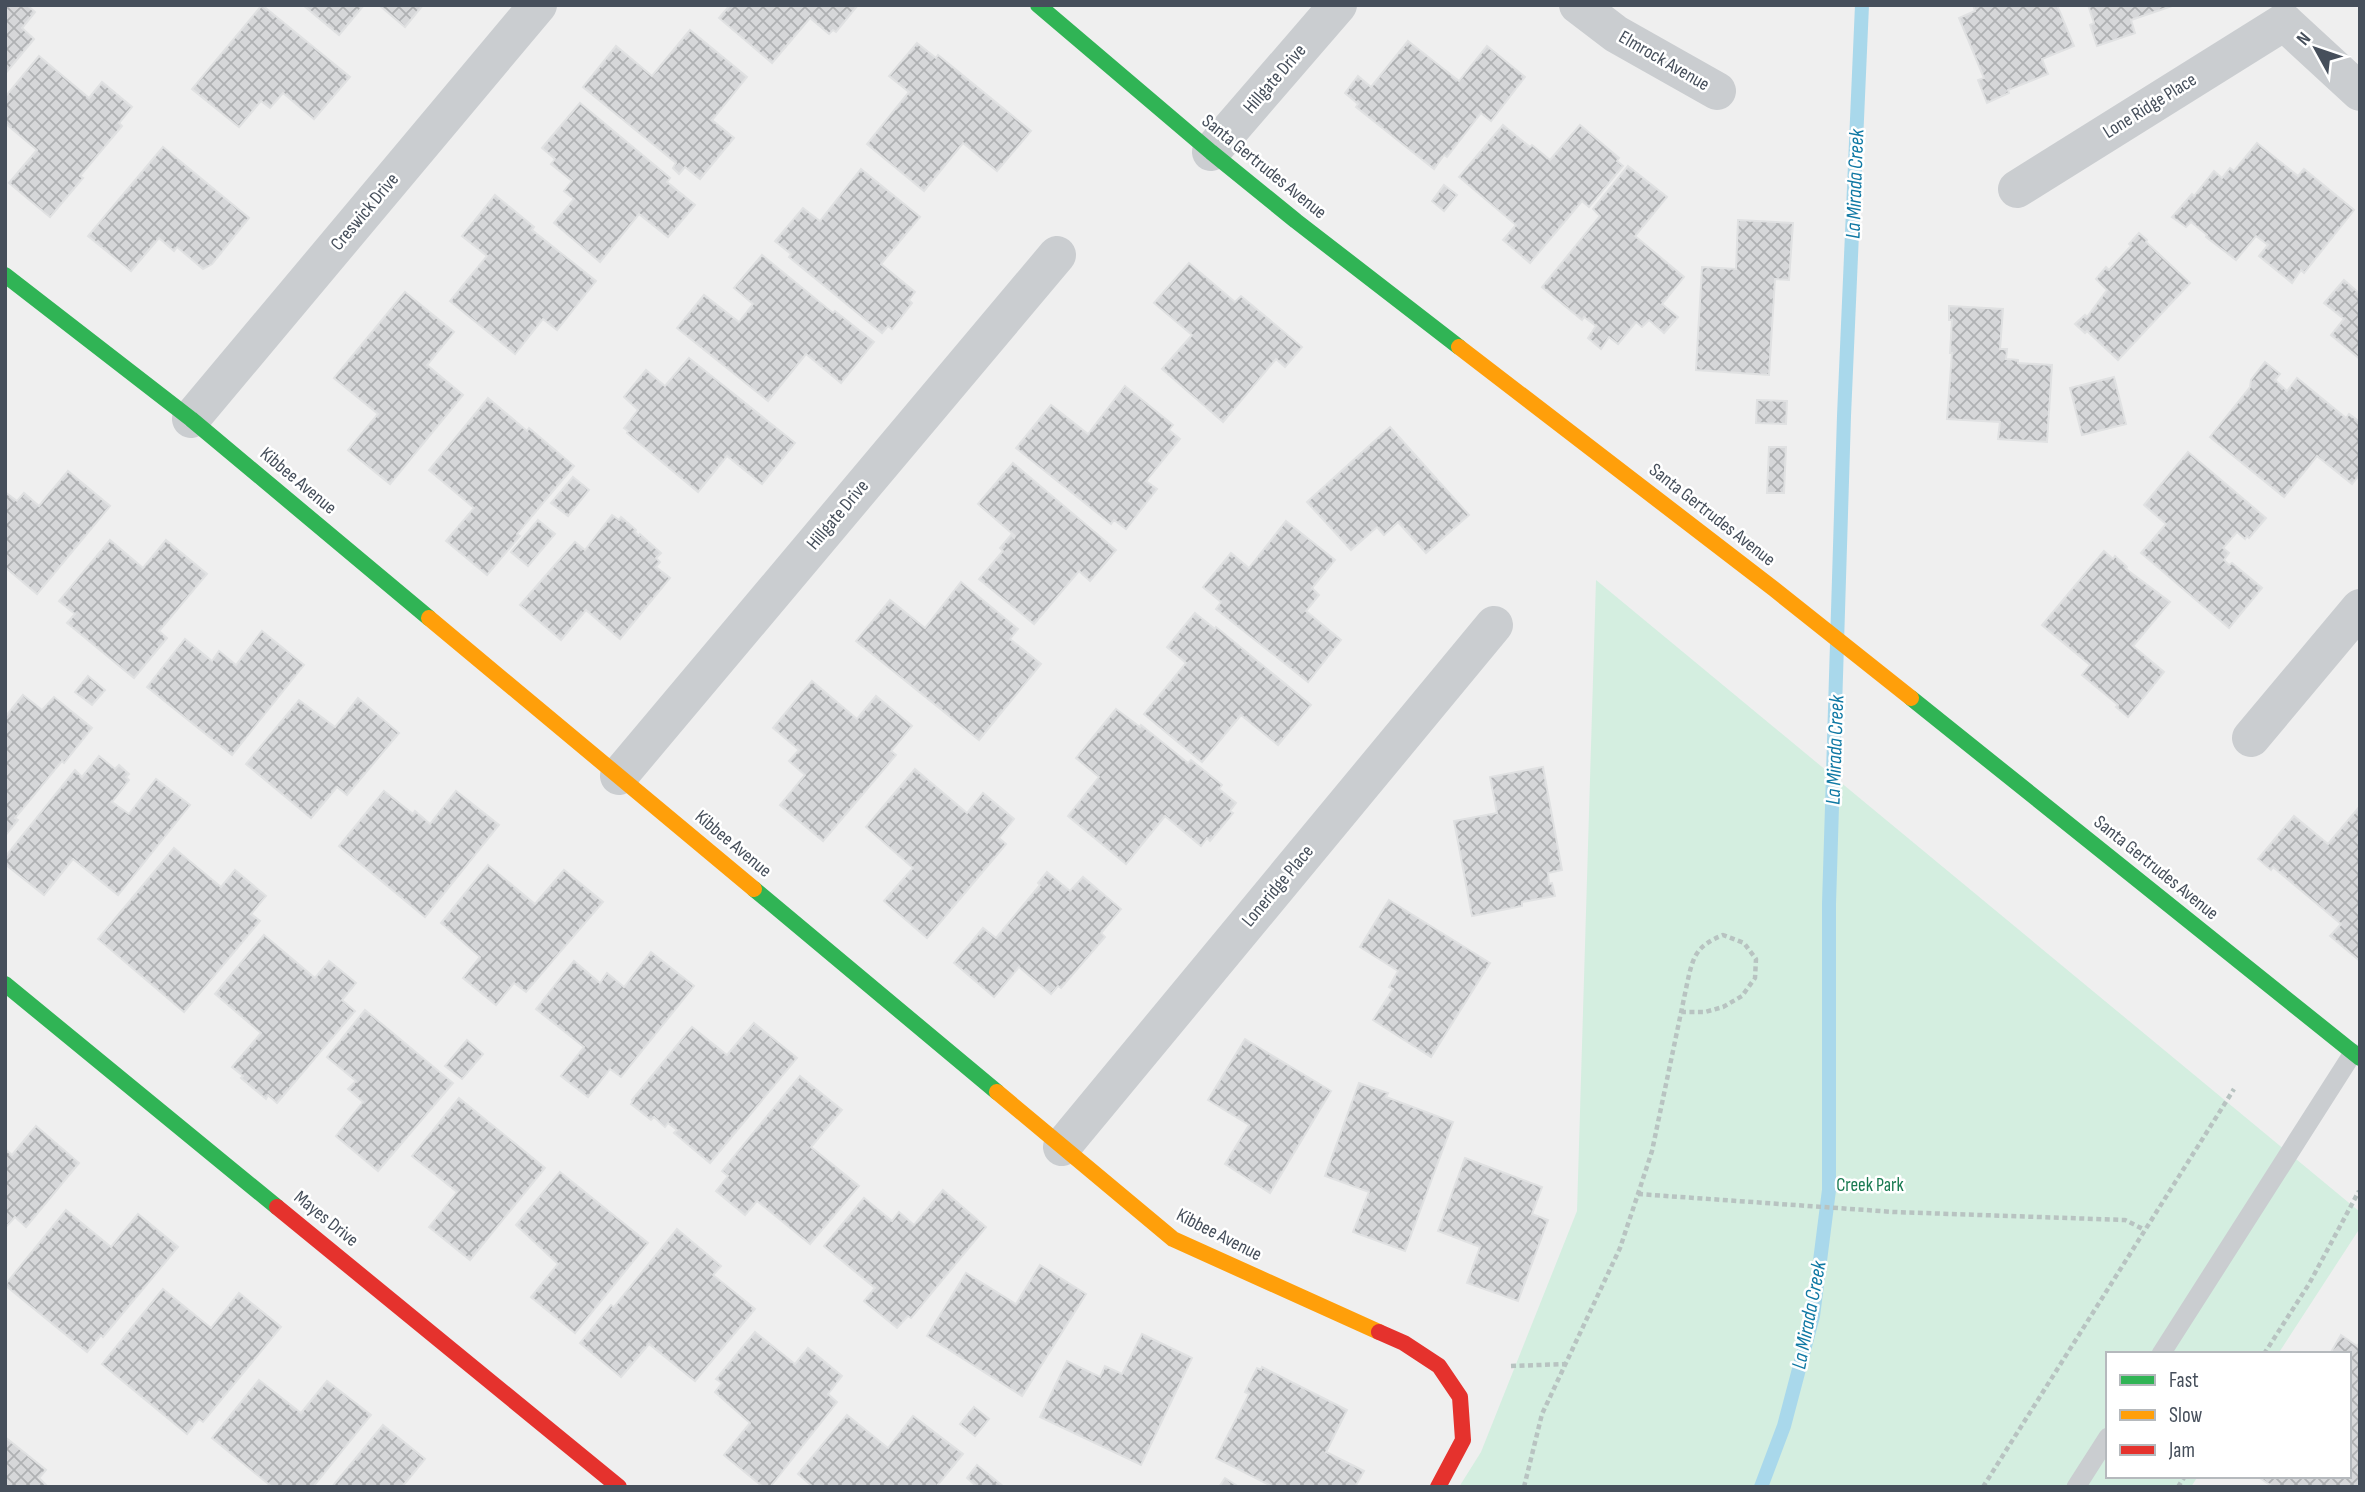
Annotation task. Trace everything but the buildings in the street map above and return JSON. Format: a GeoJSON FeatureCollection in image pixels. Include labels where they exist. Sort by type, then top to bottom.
{"type":"FeatureCollection","features":[{"type":"Feature","properties":{"kind":"street","name":"Creswick Drive"},"geometry":{"type":"LineString","coordinates":[[191,419],[538,5]]}},
{"type":"Feature","properties":{"kind":"street","name":"Santa Gertrudes Avenue"},"geometry":{"type":"LineString","coordinates":[[1038,5],[1296,221],[1774,589],[2357,1055]]}},
{"type":"Feature","properties":{"kind":"street","name":"Hillgate Drive"},"geometry":{"type":"LineString","coordinates":[[1211,152],[1338,5]]}},
{"type":"Feature","properties":{"kind":"street","name":"Elmrock Avenue"},"geometry":{"type":"LineString","coordinates":[[1578,5],[1616,34],[1717,90]]}},
{"type":"Feature","properties":{"kind":"street"},"geometry":{"type":"LineString","coordinates":[[2281,14],[2360,92]]}},
{"type":"Feature","properties":{"kind":"street","name":"Lone Ridge Place"},"geometry":{"type":"LineString","coordinates":[[2017,189],[2281,14]]}},
{"type":"Feature","properties":{"kind":"street","name":"Hillgate Drive"},"geometry":{"type":"LineString","coordinates":[[619,776],[1057,255]]}},
{"type":"Feature","properties":{"kind":"street","name":"Kibbee Avenue"},"geometry":{"type":"LineString","coordinates":[[5,275],[191,419],[1173,1239],[1404,1343],[1438,1366],[1460,1397],[1463,1440],[1438,1487]]}},
{"type":"Feature","properties":{"kind":"street"},"geometry":{"type":"LineString","coordinates":[[2251,738],[2360,608]]}},
{"type":"Feature","properties":{"kind":"street","name":"Loneridge Place"},"geometry":{"type":"LineString","coordinates":[[1062,1147],[1494,625]]}},
{"type":"Feature","properties":{"kind":"street","name":"Mayes Drive"},"geometry":{"type":"LineString","coordinates":[[5,984],[619,1487]]}},
{"type":"Feature","properties":{"kind":"lane"},"geometry":{"type":"LineString","coordinates":[[2162,1352],[2357,1055]]}},
{"type":"Feature","properties":{"kind":"lane"},"geometry":{"type":"LineString","coordinates":[[2076,1487],[2106,1440]]}},
{"type":"Feature","properties":{"kind":"path"},"geometry":{"type":"LineString","coordinates":[[1524,1487],[1542,1414],[1620,1248],[1652,1151],[1681,1012],[1692,960],[1705,943],[1723,935],[1744,943],[1756,959],[1755,978],[1742,996],[1723,1007],[1705,1012],[1681,1012]]}},
{"type":"Feature","properties":{"kind":"path"},"geometry":{"type":"LineString","coordinates":[[1983,1487],[2234,1088]]}},
{"type":"Feature","properties":{"kind":"path"},"geometry":{"type":"LineString","coordinates":[[2264,1352],[2309,1284],[2359,1191]]}},
{"type":"Feature","properties":{"kind":"path"},"geometry":{"type":"LineString","coordinates":[[1638,1194],[1860,1210],[2125,1220],[2145,1230]]}},
{"type":"Feature","properties":{"kind":"path"},"geometry":{"type":"LineString","coordinates":[[1511,1366],[1566,1364]]}},
{"type":"Feature","properties":{"kind":"green space","name":"Creek Park"},"geometry":{"type":"Polygon","coordinates":[[[1596,580],[2360,1212],[2360,1228],[2279,1352],[2106,1352],[2106,1478],[2197,1478],[2191,1487],[1459,1487],[1481,1452],[1577,1211],[1596,580]]]}},
{"type":"Feature","properties":{"kind":"waterway","name":"La Mirada Creek"},"geometry":{"type":"LineString","coordinates":[[1761,1487],[1784,1426],[1813,1316],[1829,1190],[1829,904],[1844,416],[1862,5]]}},
{"type":"Feature","properties":{"kind":"traffic: fast"},"geometry":{"type":"LineString","coordinates":[[1038,5],[1211,152],[1459,347]]}},
{"type":"Feature","properties":{"kind":"traffic: fast"},"geometry":{"type":"LineString","coordinates":[[5,275],[191,419],[429,618]]}},
{"type":"Feature","properties":{"kind":"traffic: fast"},"geometry":{"type":"LineString","coordinates":[[1911,698],[2360,1058]]}},
{"type":"Feature","properties":{"kind":"traffic: fast"},"geometry":{"type":"LineString","coordinates":[[754,889],[997,1092]]}},
{"type":"Feature","properties":{"kind":"traffic: fast"},"geometry":{"type":"LineString","coordinates":[[5,984],[277,1207]]}},
{"type":"Feature","properties":{"kind":"traffic: slow"},"geometry":{"type":"LineString","coordinates":[[1459,347],[1911,698]]}},
{"type":"Feature","properties":{"kind":"traffic: slow"},"geometry":{"type":"LineString","coordinates":[[429,618],[754,889]]}},
{"type":"Feature","properties":{"kind":"traffic: slow"},"geometry":{"type":"LineString","coordinates":[[997,1092],[1173,1239],[1379,1332]]}},
{"type":"Feature","properties":{"kind":"traffic: jam"},"geometry":{"type":"LineString","coordinates":[[277,1207],[619,1487]]}},
{"type":"Feature","properties":{"kind":"traffic: jam"},"geometry":{"type":"LineString","coordinates":[[1379,1332],[1404,1343],[1439,1366],[1460,1397],[1463,1440],[1438,1487]]}}]}
